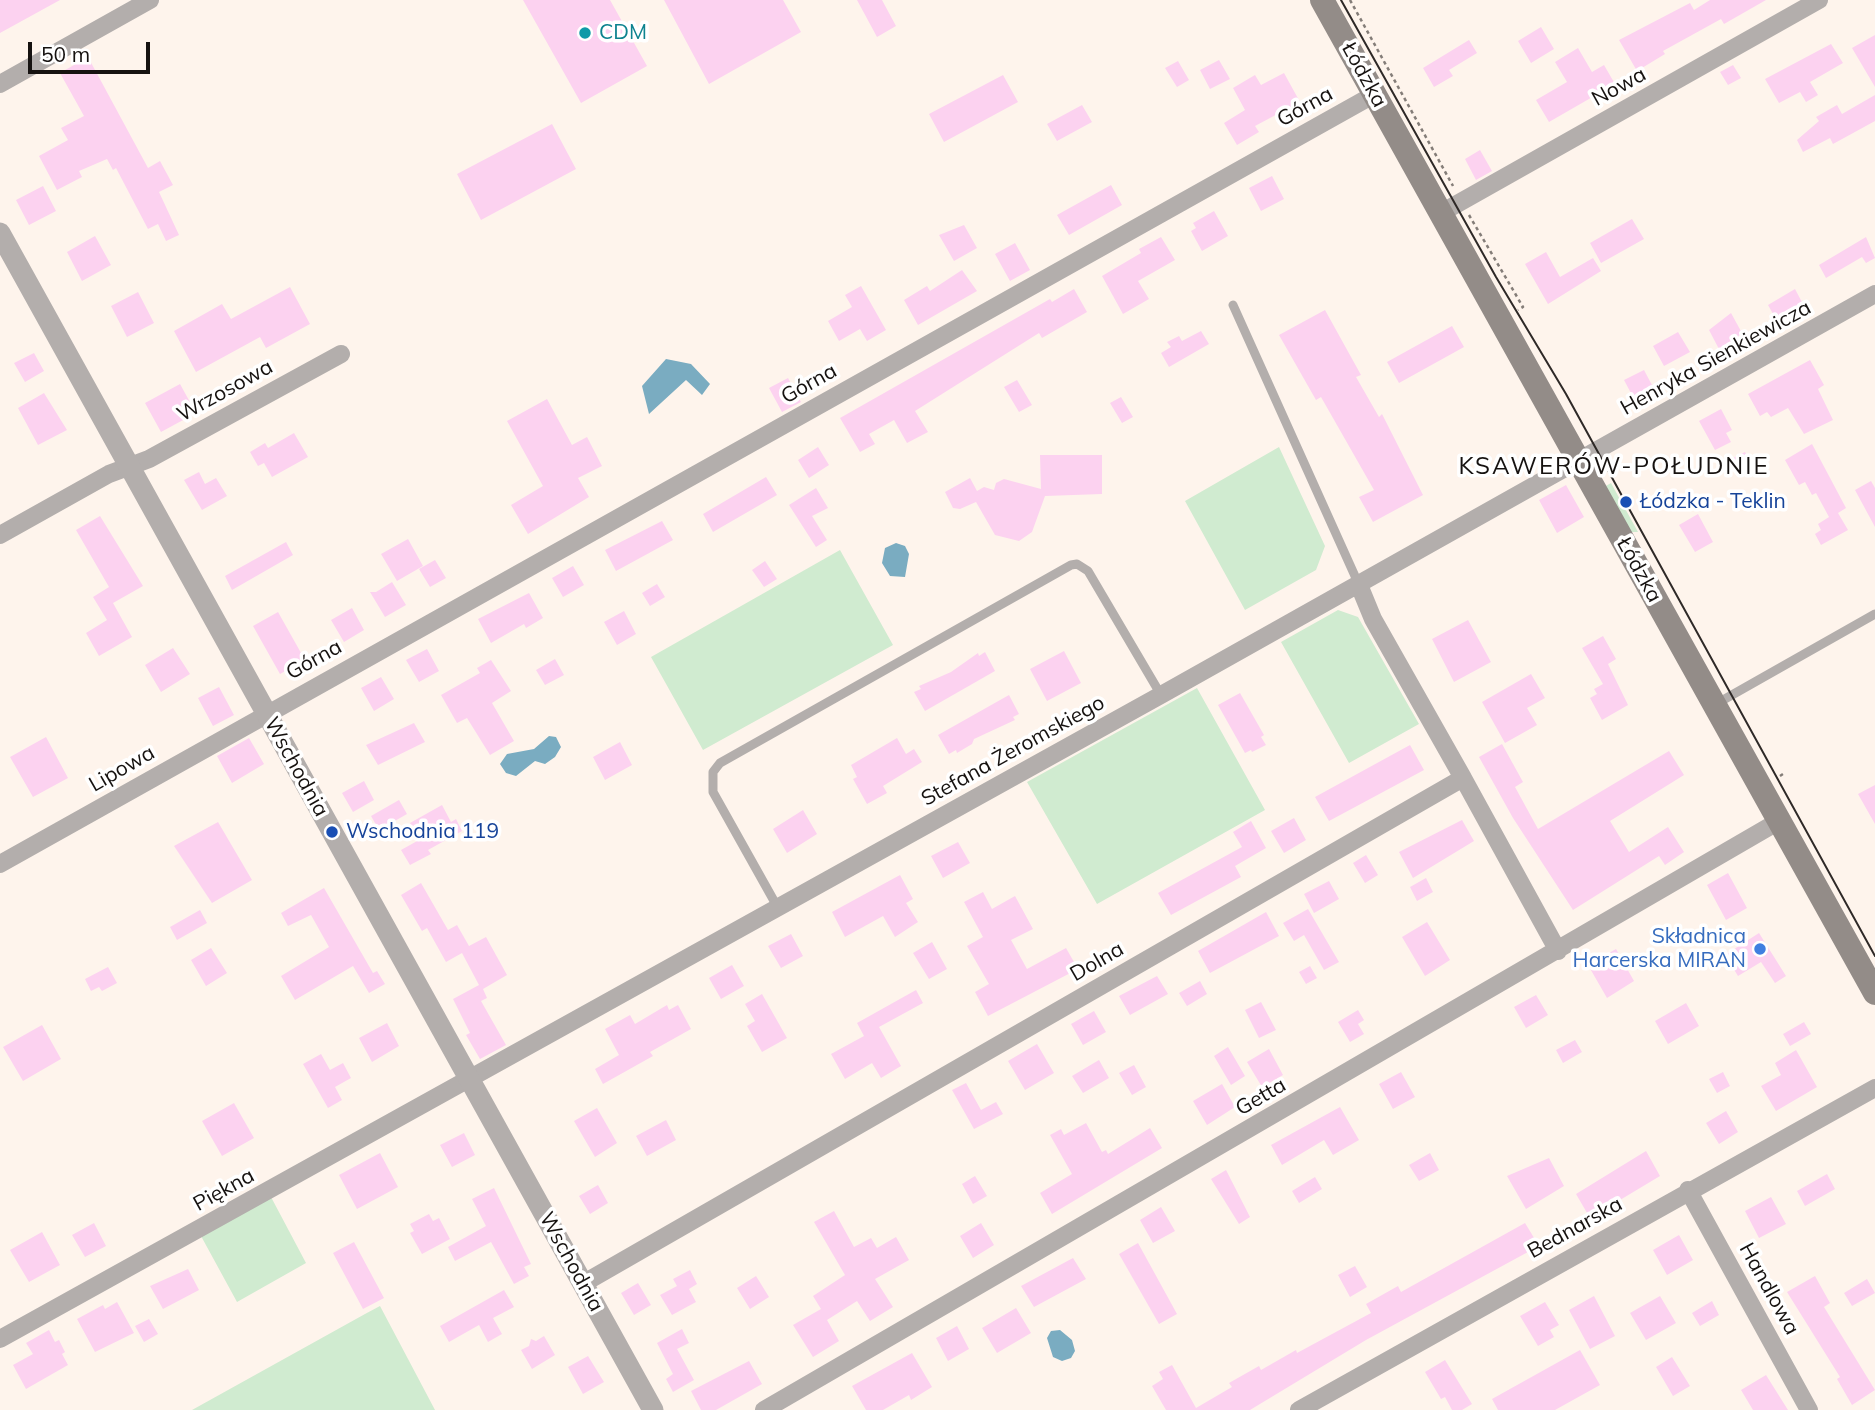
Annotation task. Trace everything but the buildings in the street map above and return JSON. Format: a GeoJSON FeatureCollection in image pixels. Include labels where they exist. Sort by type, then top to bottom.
{"type":"FeatureCollection","features":[{"type":"Feature","properties":{"kind":"main road","name":"Łódzka"},"geometry":{"type":"LineString","coordinates":[[1322,0],[1875,993]]}},
{"type":"Feature","properties":{"kind":"street"},"geometry":{"type":"LineString","coordinates":[[0,83],[150,0]]}},
{"type":"Feature","properties":{"kind":"street","name":"Nowa"},"geometry":{"type":"LineString","coordinates":[[1441,213],[1819,0]]}},
{"type":"Feature","properties":{"kind":"street","name":"Górna"},"geometry":{"type":"LineString","coordinates":[[266,713],[1375,94]]}},
{"type":"Feature","properties":{"kind":"street","name":"Wschodnia"},"geometry":{"type":"LineString","coordinates":[[0,233],[653,1410]]}},
{"type":"Feature","properties":{"kind":"street","name":"Henryka Sienkiewicza"},"geometry":{"type":"LineString","coordinates":[[1579,461],[1875,294]]}},
{"type":"Feature","properties":{"kind":"street","name":"Wrzosowa"},"geometry":{"type":"LineString","coordinates":[[0,535],[108,474],[149,459],[341,354]]}},
{"type":"Feature","properties":{"kind":"street","name":"Stefana Żeromskiego"},"geometry":{"type":"LineString","coordinates":[[469,1080],[1579,461]]}},
{"type":"Feature","properties":{"kind":"street"},"geometry":{"type":"LineString","coordinates":[[1359,585],[1373,619],[1558,951]]}},
{"type":"Feature","properties":{"kind":"street","name":"Lipowa"},"geometry":{"type":"LineString","coordinates":[[0,864],[266,713]]}},
{"type":"Feature","properties":{"kind":"street","name":"Dolna"},"geometry":{"type":"LineString","coordinates":[[584,1283],[1463,778]]}},
{"type":"Feature","properties":{"kind":"street","name":"Getta"},"geometry":{"type":"LineString","coordinates":[[764,1410],[1779,821]]}},
{"type":"Feature","properties":{"kind":"street","name":"Piękna"},"geometry":{"type":"LineString","coordinates":[[0,1339],[469,1080]]}},
{"type":"Feature","properties":{"kind":"street","name":"Bednarska"},"geometry":{"type":"LineString","coordinates":[[1299,1410],[1688,1190],[1875,1088]]}},
{"type":"Feature","properties":{"kind":"street","name":"Handlowa"},"geometry":{"type":"LineString","coordinates":[[1688,1190],[1810,1410]]}},
{"type":"Feature","properties":{"kind":"lane"},"geometry":{"type":"LineString","coordinates":[[1233,305],[1359,585]]}},
{"type":"Feature","properties":{"kind":"lane"},"geometry":{"type":"LineString","coordinates":[[778,908],[713,792],[713,772],[720,763],[1071,565],[1077,564],[1088,571],[1161,695]]}},
{"type":"Feature","properties":{"kind":"lane"},"geometry":{"type":"LineString","coordinates":[[1714,705],[1875,614]]}},
{"type":"Feature","properties":{"kind":"green space"},"geometry":{"type":"Polygon","coordinates":[[[1279,447],[1325,546],[1316,570],[1245,610],[1185,501],[1279,447]]]}},
{"type":"Feature","properties":{"kind":"green space"},"geometry":{"type":"Polygon","coordinates":[[[1611,483],[1638,532],[1630,532],[1604,487],[1611,483]]]}},
{"type":"Feature","properties":{"kind":"green space"},"geometry":{"type":"Polygon","coordinates":[[[840,550],[893,645],[703,750],[651,657],[840,550]]]}},
{"type":"Feature","properties":{"kind":"green space"},"geometry":{"type":"Polygon","coordinates":[[[1338,610],[1358,617],[1419,724],[1349,763],[1281,642],[1338,610]]]}},
{"type":"Feature","properties":{"kind":"green space"},"geometry":{"type":"Polygon","coordinates":[[[1197,688],[1265,810],[1097,904],[1027,782],[1197,688]]]}},
{"type":"Feature","properties":{"kind":"green space"},"geometry":{"type":"Polygon","coordinates":[[[271,1197],[306,1263],[237,1302],[201,1236],[271,1197]]]}},
{"type":"Feature","properties":{"kind":"green space"},"geometry":{"type":"Polygon","coordinates":[[[380,1306],[435,1410],[192,1410],[365,1314],[380,1306]]]}},
{"type":"Feature","properties":{"kind":"water"},"geometry":{"type":"Polygon","coordinates":[[[666,359],[691,364],[710,384],[702,395],[686,380],[649,414],[642,386],[666,359]]]}},
{"type":"Feature","properties":{"kind":"water"},"geometry":{"type":"Polygon","coordinates":[[[896,543],[905,546],[909,554],[905,577],[890,576],[882,563],[885,548],[896,543]]]}},
{"type":"Feature","properties":{"kind":"water"},"geometry":{"type":"Polygon","coordinates":[[[549,736],[556,737],[561,747],[555,757],[545,764],[535,761],[516,776],[506,773],[500,764],[507,754],[534,749],[549,736]]]}},
{"type":"Feature","properties":{"kind":"water"},"geometry":{"type":"Polygon","coordinates":[[[1060,1330],[1072,1340],[1075,1351],[1071,1358],[1062,1361],[1053,1357],[1047,1338],[1051,1331],[1060,1330]]]}},
{"type":"Feature","properties":{"kind":"tram line"},"geometry":{"type":"LineString","coordinates":[[1341,0],[1496,277],[1566,394],[1875,956]]}},
{"type":"Feature","properties":{"kind":"place","name":"CDM"},"geometry":{"type":"Point","coordinates":[585,33]}},
{"type":"Feature","properties":{"kind":"place","name":"Łódzka - Teklin"},"geometry":{"type":"Point","coordinates":[1626,502]}},
{"type":"Feature","properties":{"kind":"place","name":"Wschodnia 119"},"geometry":{"type":"Point","coordinates":[332,832]}},
{"type":"Feature","properties":{"kind":"place","name":"Składnica Harcerska MIRAN"},"geometry":{"type":"Point","coordinates":[1760,949]}},
{"type":"Feature","properties":{"kind":"district","name":"KSAWERÓW-POŁUDNIE"},"geometry":{"type":"Point","coordinates":[1614,467]}}]}
